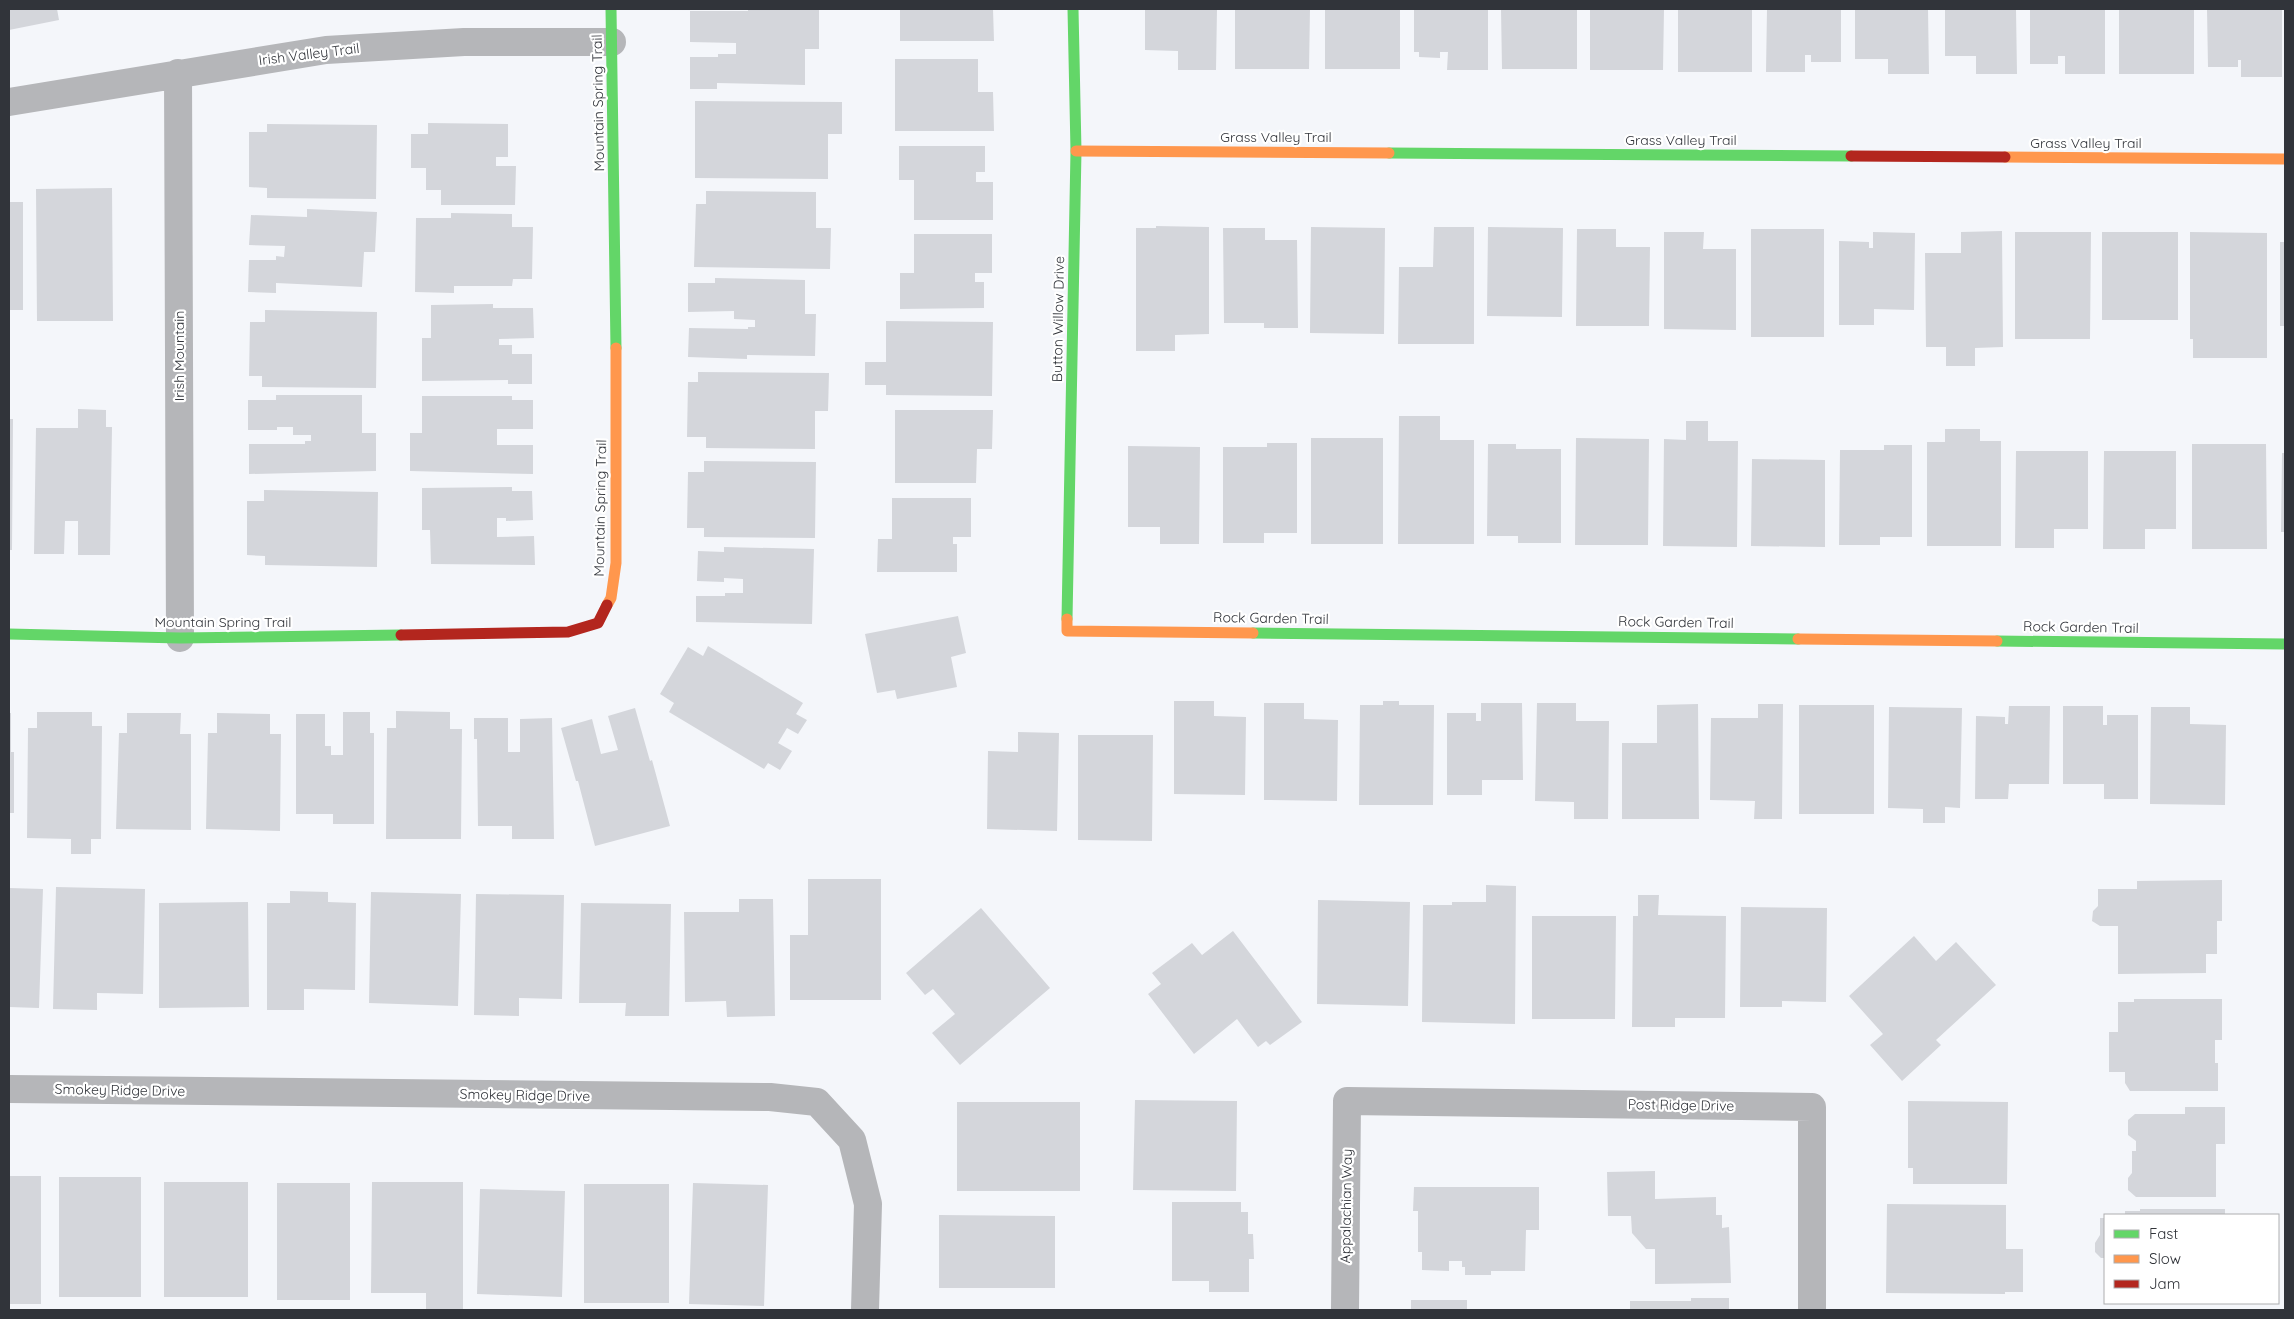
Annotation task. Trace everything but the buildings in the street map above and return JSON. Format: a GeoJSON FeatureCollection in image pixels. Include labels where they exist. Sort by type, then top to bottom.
{"type":"FeatureCollection","features":[{"type":"Feature","properties":{"kind":"street","name":"Mountain Spring Trail"},"geometry":{"type":"LineString","coordinates":[[9,634],[180,638],[568,632],[598,623],[611,598],[616,563],[617,450],[611,9]]}},
{"type":"Feature","properties":{"kind":"street","name":"Button Willow Drive"},"geometry":{"type":"LineString","coordinates":[[1067,631],[1076,151],[1073,9]]}},
{"type":"Feature","properties":{"kind":"street","name":"Irish Valley Trail"},"geometry":{"type":"LineString","coordinates":[[9,102],[326,50],[464,42],[612,42]]}},
{"type":"Feature","properties":{"kind":"street","name":"Irish Mountain"},"geometry":{"type":"LineString","coordinates":[[178,73],[180,638]]}},
{"type":"Feature","properties":{"kind":"street","name":"Grass Valley Trail"},"geometry":{"type":"LineString","coordinates":[[1076,151],[2285,159]]}},
{"type":"Feature","properties":{"kind":"street","name":"Rock Garden Trail"},"geometry":{"type":"LineString","coordinates":[[1067,631],[2285,644]]}},
{"type":"Feature","properties":{"kind":"street","name":"Smokey Ridge Drive"},"geometry":{"type":"LineString","coordinates":[[9,1089],[770,1097],[817,1102],[852,1140],[868,1204],[865,1310]]}},
{"type":"Feature","properties":{"kind":"street","name":"Appalachian Way"},"geometry":{"type":"LineString","coordinates":[[1345,1310],[1347,1101]]}},
{"type":"Feature","properties":{"kind":"street","name":"Post Ridge Drive"},"geometry":{"type":"LineString","coordinates":[[1347,1101],[1812,1107],[1812,1310]]}},
{"type":"Feature","properties":{"kind":"traffic: fast"},"geometry":{"type":"LineString","coordinates":[[611,9],[616,348]]}},
{"type":"Feature","properties":{"kind":"traffic: fast"},"geometry":{"type":"LineString","coordinates":[[1067,619],[1076,151],[1073,9]]}},
{"type":"Feature","properties":{"kind":"traffic: fast"},"geometry":{"type":"LineString","coordinates":[[1389,153],[1851,156]]}},
{"type":"Feature","properties":{"kind":"traffic: fast"},"geometry":{"type":"LineString","coordinates":[[1253,633],[1798,639]]}},
{"type":"Feature","properties":{"kind":"traffic: fast"},"geometry":{"type":"LineString","coordinates":[[9,634],[180,638],[401,635]]}},
{"type":"Feature","properties":{"kind":"traffic: fast"},"geometry":{"type":"LineString","coordinates":[[1997,641],[2285,644]]}},
{"type":"Feature","properties":{"kind":"traffic: slow"},"geometry":{"type":"LineString","coordinates":[[1076,151],[1389,153]]}},
{"type":"Feature","properties":{"kind":"traffic: slow"},"geometry":{"type":"LineString","coordinates":[[2005,157],[2285,159]]}},
{"type":"Feature","properties":{"kind":"traffic: slow"},"geometry":{"type":"LineString","coordinates":[[607,605],[611,598],[616,563],[616,348]]}},
{"type":"Feature","properties":{"kind":"traffic: slow"},"geometry":{"type":"LineString","coordinates":[[1067,619],[1067,631],[1253,633]]}},
{"type":"Feature","properties":{"kind":"traffic: slow"},"geometry":{"type":"LineString","coordinates":[[1798,639],[1997,641]]}},
{"type":"Feature","properties":{"kind":"traffic: jam"},"geometry":{"type":"LineString","coordinates":[[1851,156],[2005,157]]}},
{"type":"Feature","properties":{"kind":"traffic: jam"},"geometry":{"type":"LineString","coordinates":[[401,635],[568,632],[598,623],[607,605]]}}]}
